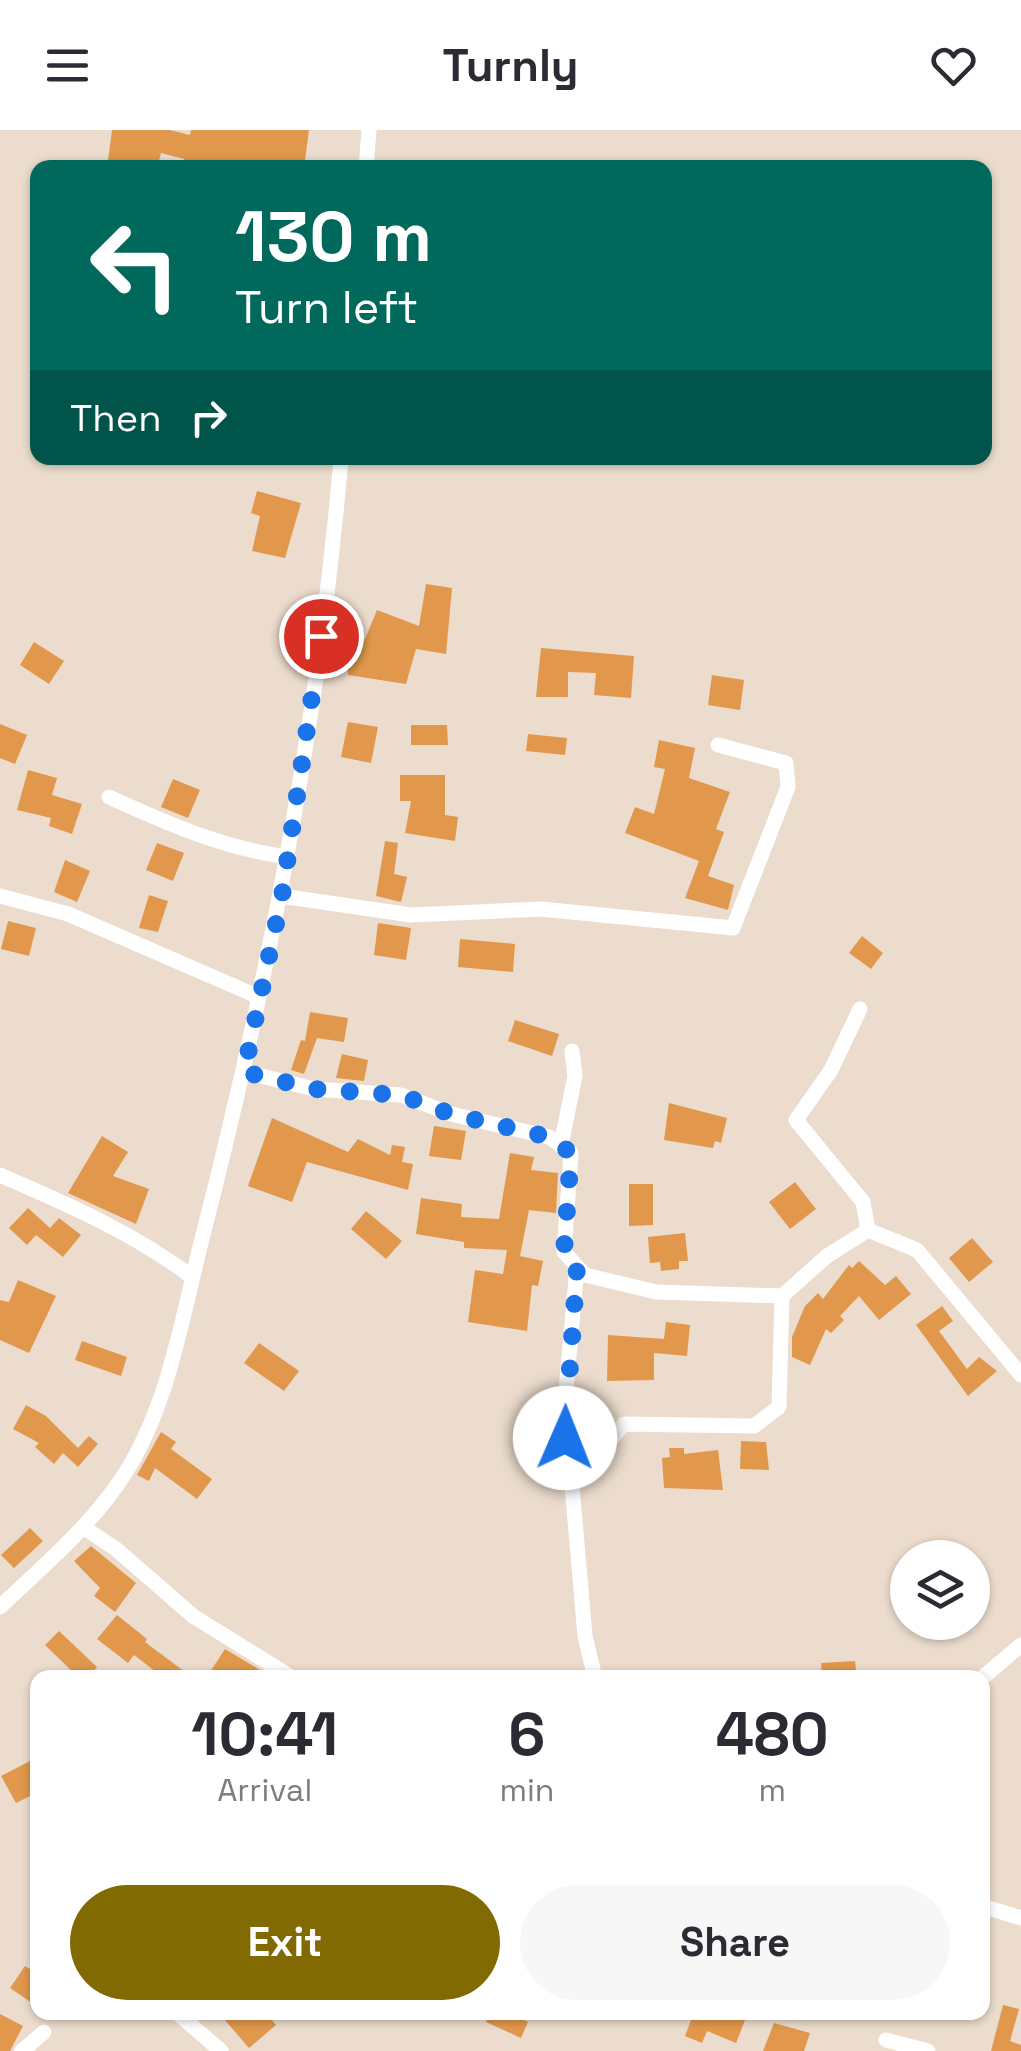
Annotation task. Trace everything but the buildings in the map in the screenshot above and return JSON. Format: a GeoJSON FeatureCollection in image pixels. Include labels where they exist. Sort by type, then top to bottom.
{"type":"FeatureCollection","features":[{"type":"Feature","properties":{"kind":"street"},"geometry":{"type":"LineString","coordinates":[[367,160],[369,130]]}},
{"type":"Feature","properties":{"kind":"street"},"geometry":{"type":"LineString","coordinates":[[0,1607],[83,1528],[125,1474],[152,1416],[244,1072],[282,896],[308,736],[340,465]]}},
{"type":"Feature","properties":{"kind":"street"},"geometry":{"type":"LineString","coordinates":[[282,896],[411,915],[541,909],[734,928],[788,787],[786,763],[718,745]]}},
{"type":"Feature","properties":{"kind":"street"},"geometry":{"type":"LineString","coordinates":[[109,797],[172,826],[260,854],[288,857]]}},
{"type":"Feature","properties":{"kind":"street"},"geometry":{"type":"LineString","coordinates":[[0,896],[68,914],[259,996]]}},
{"type":"Feature","properties":{"kind":"street"},"geometry":{"type":"LineString","coordinates":[[860,1010],[831,1070],[796,1120],[863,1202],[868,1230]]}},
{"type":"Feature","properties":{"kind":"street"},"geometry":{"type":"LineString","coordinates":[[561,1146],[575,1076],[572,1051]]}},
{"type":"Feature","properties":{"kind":"street"},"geometry":{"type":"LineString","coordinates":[[244,1072],[314,1089],[401,1095],[451,1114],[549,1137],[571,1153],[564,1252],[584,1275],[656,1292],[782,1296],[828,1256],[868,1230]]}},
{"type":"Feature","properties":{"kind":"street"},"geometry":{"type":"LineString","coordinates":[[0,1175],[70,1204],[156,1250],[192,1277]]}},
{"type":"Feature","properties":{"kind":"street"},"geometry":{"type":"LineString","coordinates":[[868,1230],[916,1250],[1021,1375]]}},
{"type":"Feature","properties":{"kind":"street"},"geometry":{"type":"LineString","coordinates":[[577,1267],[565,1401],[586,1636],[593,1670]]}},
{"type":"Feature","properties":{"kind":"street"},"geometry":{"type":"LineString","coordinates":[[572,1486],[624,1424],[754,1426],[778,1408],[782,1296]]}},
{"type":"Feature","properties":{"kind":"street"},"geometry":{"type":"LineString","coordinates":[[83,1528],[116,1548],[193,1616],[280,1670]]}},
{"type":"Feature","properties":{"kind":"street"},"geometry":{"type":"LineString","coordinates":[[990,1671],[1021,1645]]}},
{"type":"Feature","properties":{"kind":"street"},"geometry":{"type":"LineString","coordinates":[[990,1908],[1021,1918]]}},
{"type":"Feature","properties":{"kind":"street"},"geometry":{"type":"LineString","coordinates":[[185,2020],[221,2051]]}},
{"type":"Feature","properties":{"kind":"street"},"geometry":{"type":"LineString","coordinates":[[22,2051],[44,2032]]}},
{"type":"Feature","properties":{"kind":"street"},"geometry":{"type":"LineString","coordinates":[[886,2040],[928,2051]]}},
{"type":"Feature","properties":{"kind":"route"},"geometry":{"type":"LineString","coordinates":[[321,636],[282,896],[244,1072],[314,1089],[401,1095],[451,1114],[549,1137],[571,1153],[564,1252],[577,1267],[565,1438]]}}]}
